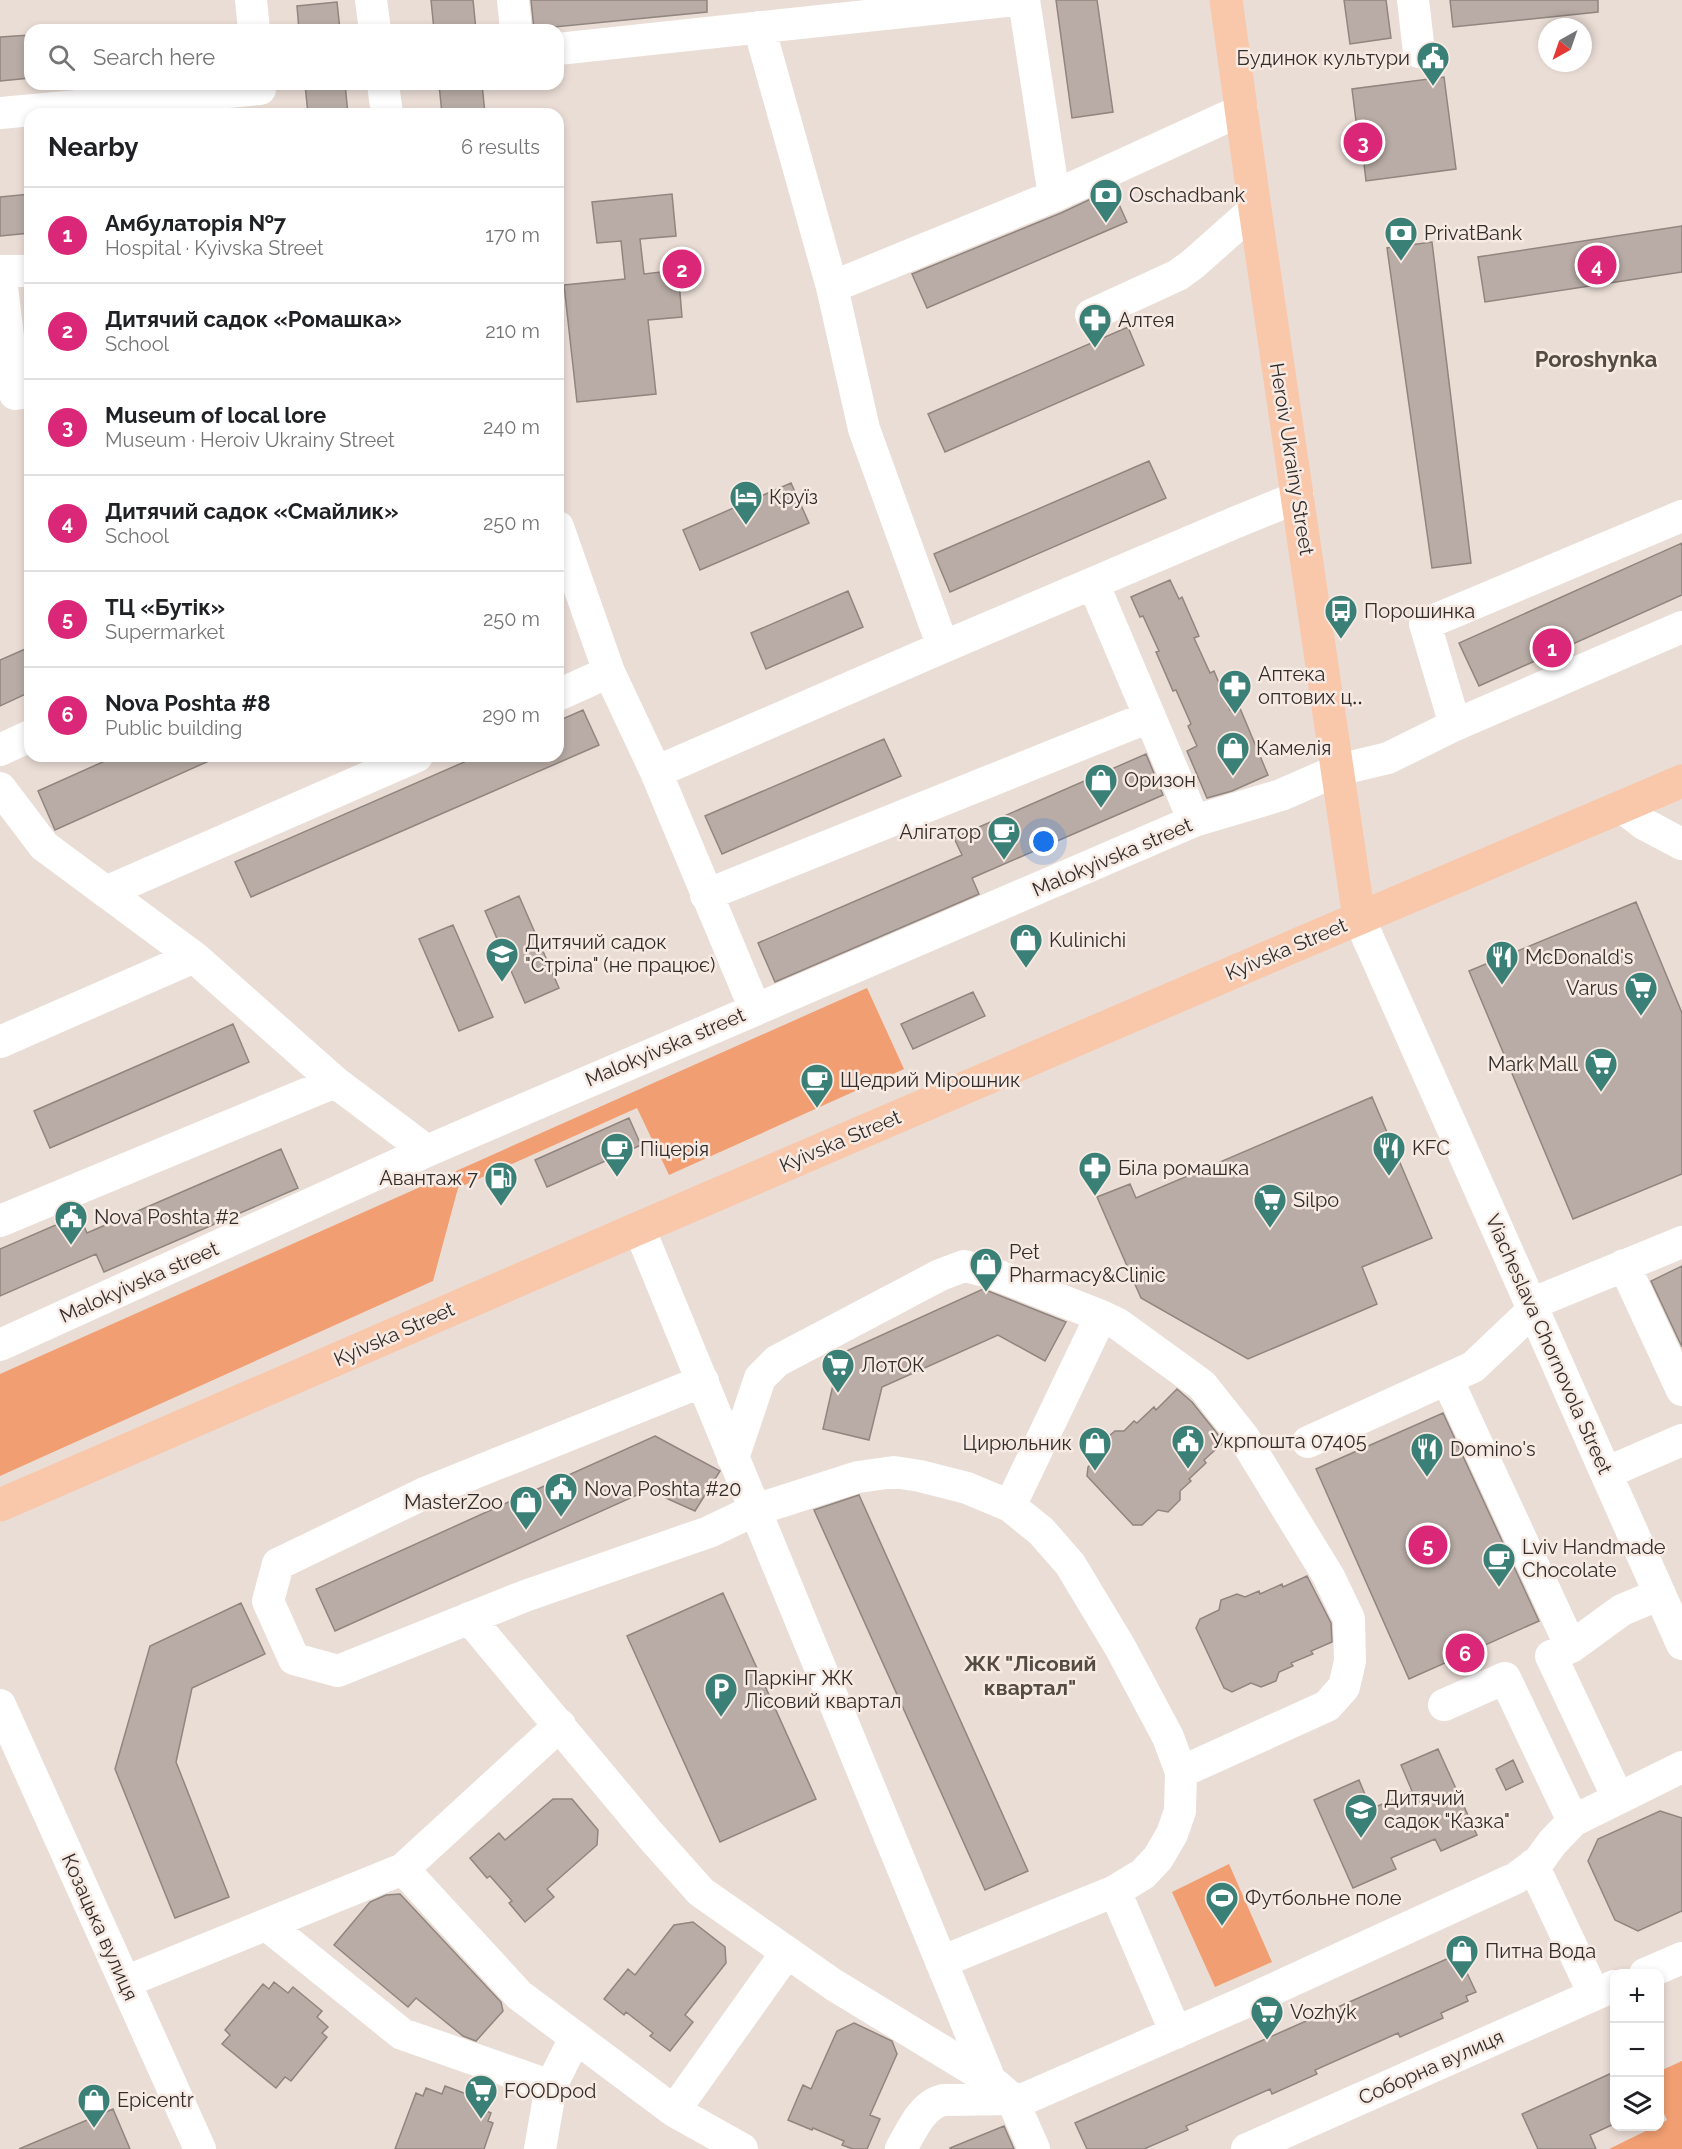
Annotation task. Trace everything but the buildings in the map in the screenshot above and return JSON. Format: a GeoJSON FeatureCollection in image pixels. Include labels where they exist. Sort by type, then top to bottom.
{"type":"FeatureCollection","features":[{"type":"Feature","properties":{"kind":"main road","name":"Heroiv Ukrainy Street"},"geometry":{"type":"LineString","coordinates":[[1226,0],[1359,918]]}},
{"type":"Feature","properties":{"kind":"main road","name":"Kyivska Street"},"geometry":{"type":"LineString","coordinates":[[0,1505],[1359,918],[1682,782]]}},
{"type":"Feature","properties":{"kind":"street"},"geometry":{"type":"LineString","coordinates":[[251,0],[253,24]]}},
{"type":"Feature","properties":{"kind":"street"},"geometry":{"type":"LineString","coordinates":[[371,0],[374,24]]}},
{"type":"Feature","properties":{"kind":"street"},"geometry":{"type":"LineString","coordinates":[[513,0],[515,24]]}},
{"type":"Feature","properties":{"kind":"street"},"geometry":{"type":"LineString","coordinates":[[564,48],[1014,0]]}},
{"type":"Feature","properties":{"kind":"street"},"geometry":{"type":"LineString","coordinates":[[1024,0],[1054,196]]}},
{"type":"Feature","properties":{"kind":"street"},"geometry":{"type":"LineString","coordinates":[[1413,0],[1419,52]]}},
{"type":"Feature","properties":{"kind":"street"},"geometry":{"type":"LineString","coordinates":[[759,27],[832,287],[864,429],[944,646]]}},
{"type":"Feature","properties":{"kind":"street"},"geometry":{"type":"LineString","coordinates":[[384,90],[386,108]]}},
{"type":"Feature","properties":{"kind":"street"},"geometry":{"type":"LineString","coordinates":[[77,108],[261,96]]}},
{"type":"Feature","properties":{"kind":"street"},"geometry":{"type":"LineString","coordinates":[[832,287],[1054,196],[1242,110]]}},
{"type":"Feature","properties":{"kind":"street"},"geometry":{"type":"LineString","coordinates":[[0,113],[24,111]]}},
{"type":"Feature","properties":{"kind":"street"},"geometry":{"type":"LineString","coordinates":[[1091,315],[1178,275],[1255,209]]}},
{"type":"Feature","properties":{"kind":"street"},"geometry":{"type":"LineString","coordinates":[[24,271],[0,271],[15,394],[24,393]]}},
{"type":"Feature","properties":{"kind":"street"},"geometry":{"type":"LineString","coordinates":[[656,772],[944,646],[1298,497]]}},
{"type":"Feature","properties":{"kind":"street"},"geometry":{"type":"LineString","coordinates":[[1455,725],[1425,624],[1682,516]]}},
{"type":"Feature","properties":{"kind":"street"},"geometry":{"type":"LineString","coordinates":[[564,544],[609,672],[656,772],[755,1009]]}},
{"type":"Feature","properties":{"kind":"street"},"geometry":{"type":"LineString","coordinates":[[1093,583],[1194,821]]}},
{"type":"Feature","properties":{"kind":"street","name":"Malokyivska street"},"geometry":{"type":"LineString","coordinates":[[0,1345],[427,1151],[1194,821],[1281,795],[1338,770],[1388,758],[1455,725],[1682,627]]}},
{"type":"Feature","properties":{"kind":"street"},"geometry":{"type":"LineString","coordinates":[[564,691],[609,672]]}},
{"type":"Feature","properties":{"kind":"street"},"geometry":{"type":"LineString","coordinates":[[706,895],[1149,717]]}},
{"type":"Feature","properties":{"kind":"street"},"geometry":{"type":"LineString","coordinates":[[0,750],[24,739]]}},
{"type":"Feature","properties":{"kind":"street"},"geometry":{"type":"LineString","coordinates":[[106,892],[403,762]]}},
{"type":"Feature","properties":{"kind":"street"},"geometry":{"type":"LineString","coordinates":[[0,788],[44,846],[194,957],[335,1082],[427,1151]]}},
{"type":"Feature","properties":{"kind":"street"},"geometry":{"type":"LineString","coordinates":[[1622,807],[1644,824],[1682,844]]}},
{"type":"Feature","properties":{"kind":"street","name":"Viacheslava Chornovola Street"},"geometry":{"type":"LineString","coordinates":[[1359,918],[1682,1644]]}},
{"type":"Feature","properties":{"kind":"street"},"geometry":{"type":"LineString","coordinates":[[0,1042],[194,957]]}},
{"type":"Feature","properties":{"kind":"street"},"geometry":{"type":"LineString","coordinates":[[0,1221],[335,1082]]}},
{"type":"Feature","properties":{"kind":"street"},"geometry":{"type":"LineString","coordinates":[[639,1228],[941,1962],[1001,2090],[1034,2149]]}},
{"type":"Feature","properties":{"kind":"street"},"geometry":{"type":"LineString","coordinates":[[1308,1442],[1473,1367],[1532,1307],[1624,1265],[1682,1242]]}},
{"type":"Feature","properties":{"kind":"street"},"geometry":{"type":"LineString","coordinates":[[1624,1265],[1682,1390]]}},
{"type":"Feature","properties":{"kind":"street"},"geometry":{"type":"LineString","coordinates":[[732,1458],[760,1378],[777,1361],[940,1275],[964,1266],[981,1270],[1118,1324],[1202,1385],[1244,1438],[1329,1577],[1349,1619],[1350,1661],[1344,1687],[1327,1706],[1181,1772]]}},
{"type":"Feature","properties":{"kind":"street"},"geometry":{"type":"LineString","coordinates":[[1010,1506],[1101,1316]]}},
{"type":"Feature","properties":{"kind":"street"},"geometry":{"type":"LineString","coordinates":[[1447,1379],[1561,1651],[1618,1798]]}},
{"type":"Feature","properties":{"kind":"street"},"geometry":{"type":"LineString","coordinates":[[703,1381],[427,1492],[278,1564],[268,1601],[294,1659],[338,1671],[525,1596],[709,1532],[756,1510],[858,1477],[894,1472],[920,1476],[967,1488],[1010,1506],[1041,1531],[1070,1564],[1119,1647],[1168,1737],[1181,1772],[1180,1811],[1172,1834],[1158,1858],[1143,1874],[1115,1891],[941,1962]]}},
{"type":"Feature","properties":{"kind":"street"},"geometry":{"type":"LineString","coordinates":[[1606,1473],[1682,1440]]}},
{"type":"Feature","properties":{"kind":"street"},"geometry":{"type":"LineString","coordinates":[[1444,1705],[1561,1651],[1622,1610],[1660,1594]]}},
{"type":"Feature","properties":{"kind":"street"},"geometry":{"type":"LineString","coordinates":[[469,1618],[651,1836],[701,1892],[834,1985],[1001,2090],[1024,2099],[1516,1878],[1539,1861],[1573,1821],[1682,1767]]}},
{"type":"Feature","properties":{"kind":"street"},"geometry":{"type":"LineString","coordinates":[[1505,1678],[1573,1821]]}},
{"type":"Feature","properties":{"kind":"street","name":"Козацька вулиця"},"geometry":{"type":"LineString","coordinates":[[2,1713],[69,1888],[125,1982],[200,2149]]}},
{"type":"Feature","properties":{"kind":"street"},"geometry":{"type":"LineString","coordinates":[[125,1982],[403,1869],[560,1725]]}},
{"type":"Feature","properties":{"kind":"street"},"geometry":{"type":"LineString","coordinates":[[1533,1865],[1604,1990]]}},
{"type":"Feature","properties":{"kind":"street"},"geometry":{"type":"LineString","coordinates":[[403,1869],[519,1995],[674,2111],[742,2149]]}},
{"type":"Feature","properties":{"kind":"street"},"geometry":{"type":"LineString","coordinates":[[1115,1891],[1176,2032]]}},
{"type":"Feature","properties":{"kind":"street"},"geometry":{"type":"LineString","coordinates":[[267,1925],[402,2034],[551,2086]]}},
{"type":"Feature","properties":{"kind":"street"},"geometry":{"type":"LineString","coordinates":[[674,2111],[787,1952]]}},
{"type":"Feature","properties":{"kind":"street"},"geometry":{"type":"LineString","coordinates":[[1657,1969],[1682,1958]]}},
{"type":"Feature","properties":{"kind":"street","name":"Соборна вулиця"},"geometry":{"type":"LineString","coordinates":[[1247,2149],[1604,1990]]}},
{"type":"Feature","properties":{"kind":"street"},"geometry":{"type":"LineString","coordinates":[[540,2149],[551,2086],[575,2038]]}},
{"type":"Feature","properties":{"kind":"street"},"geometry":{"type":"LineString","coordinates":[[901,2149],[925,2109],[932,2103],[1001,2090]]}},
{"type":"Feature","properties":{"kind":"shaded area"},"geometry":{"type":"Polygon","coordinates":[[[867,988],[904,1069],[669,1175],[637,1108],[458,1188],[433,1281],[0,1476],[0,1374],[867,988]]]}},
{"type":"Feature","properties":{"kind":"shaded area","name":"Футбольне поле"},"geometry":{"type":"Polygon","coordinates":[[[1229,1864],[1272,1962],[1215,1987],[1172,1892],[1229,1864]]]}},
{"type":"Feature","properties":{"kind":"shaded area"},"geometry":{"type":"Polygon","coordinates":[[[1682,2061],[1682,2149],[1609,2149],[1646,2131],[1664,2131],[1664,2122],[1667,2120],[1664,2114],[1664,2069],[1682,2061]]]}},
{"type":"Feature","properties":{"kind":"place","name":"Будинок культури"},"geometry":{"type":"Point","coordinates":[1433,87]}},
{"type":"Feature","properties":{"kind":"place","name":"Museum of local lore"},"geometry":{"type":"Point","coordinates":[1363,142]}},
{"type":"Feature","properties":{"kind":"place","name":"Oschadbank"},"geometry":{"type":"Point","coordinates":[1106,224]}},
{"type":"Feature","properties":{"kind":"place","name":"PrivatBank"},"geometry":{"type":"Point","coordinates":[1401,262]}},
{"type":"Feature","properties":{"kind":"place","name":"Дитячий садок «Смайлик»"},"geometry":{"type":"Point","coordinates":[1597,265]}},
{"type":"Feature","properties":{"kind":"place","name":"Дитячий садок «Ромашка»"},"geometry":{"type":"Point","coordinates":[682,269]}},
{"type":"Feature","properties":{"kind":"place","name":"Алтея"},"geometry":{"type":"Point","coordinates":[1095,349]}},
{"type":"Feature","properties":{"kind":"place","name":"Круїз"},"geometry":{"type":"Point","coordinates":[746,526]}},
{"type":"Feature","properties":{"kind":"place","name":"Порошинка"},"geometry":{"type":"Point","coordinates":[1341,640]}},
{"type":"Feature","properties":{"kind":"place","name":"Амбулаторія №7"},"geometry":{"type":"Point","coordinates":[1552,648]}},
{"type":"Feature","properties":{"kind":"place","name":"Аптека оптових ц‥"},"geometry":{"type":"Point","coordinates":[1235,715]}},
{"type":"Feature","properties":{"kind":"place","name":"Камелія"},"geometry":{"type":"Point","coordinates":[1233,777]}},
{"type":"Feature","properties":{"kind":"place","name":"Оризон"},"geometry":{"type":"Point","coordinates":[1101,809]}},
{"type":"Feature","properties":{"kind":"place","name":"Алігатор"},"geometry":{"type":"Point","coordinates":[1004,861]}},
{"type":"Feature","properties":{"kind":"place","name":"Kulinichi"},"geometry":{"type":"Point","coordinates":[1026,969]}},
{"type":"Feature","properties":{"kind":"place","name":"Дитячий садок \"Стріла\" (не працює)"},"geometry":{"type":"Point","coordinates":[502,983]}},
{"type":"Feature","properties":{"kind":"place","name":"McDonald's"},"geometry":{"type":"Point","coordinates":[1502,986]}},
{"type":"Feature","properties":{"kind":"place","name":"Varus"},"geometry":{"type":"Point","coordinates":[1641,1017]}},
{"type":"Feature","properties":{"kind":"place","name":"Mark Mall"},"geometry":{"type":"Point","coordinates":[1601,1093]}},
{"type":"Feature","properties":{"kind":"place","name":"Щедрий Мірошник"},"geometry":{"type":"Point","coordinates":[817,1109]}},
{"type":"Feature","properties":{"kind":"place","name":"KFC"},"geometry":{"type":"Point","coordinates":[1389,1177]}},
{"type":"Feature","properties":{"kind":"place","name":"Піцерія"},"geometry":{"type":"Point","coordinates":[617,1178]}},
{"type":"Feature","properties":{"kind":"place","name":"Біла ромашка"},"geometry":{"type":"Point","coordinates":[1095,1197]}},
{"type":"Feature","properties":{"kind":"place","name":"Авантаж 7"},"geometry":{"type":"Point","coordinates":[501,1207]}},
{"type":"Feature","properties":{"kind":"place","name":"Silpo"},"geometry":{"type":"Point","coordinates":[1270,1229]}},
{"type":"Feature","properties":{"kind":"place","name":"Nova Poshta #2"},"geometry":{"type":"Point","coordinates":[71,1246]}},
{"type":"Feature","properties":{"kind":"place","name":"Pet Pharmacy&Clinic"},"geometry":{"type":"Point","coordinates":[986,1293]}},
{"type":"Feature","properties":{"kind":"place","name":"ЛотОК"},"geometry":{"type":"Point","coordinates":[838,1394]}},
{"type":"Feature","properties":{"kind":"place","name":"Укрпошта 07405"},"geometry":{"type":"Point","coordinates":[1188,1470]}},
{"type":"Feature","properties":{"kind":"place","name":"Цирюльник"},"geometry":{"type":"Point","coordinates":[1095,1472]}},
{"type":"Feature","properties":{"kind":"place","name":"Domino's"},"geometry":{"type":"Point","coordinates":[1427,1478]}},
{"type":"Feature","properties":{"kind":"place","name":"Nova Poshta #20"},"geometry":{"type":"Point","coordinates":[561,1518]}},
{"type":"Feature","properties":{"kind":"place","name":"MasterZoo"},"geometry":{"type":"Point","coordinates":[526,1531]}},
{"type":"Feature","properties":{"kind":"place","name":"ТЦ «Бутік»"},"geometry":{"type":"Point","coordinates":[1428,1545]}},
{"type":"Feature","properties":{"kind":"place","name":"Lviv Handmade Chocolate"},"geometry":{"type":"Point","coordinates":[1499,1588]}},
{"type":"Feature","properties":{"kind":"place","name":"Nova Poshta #8"},"geometry":{"type":"Point","coordinates":[1465,1653]}},
{"type":"Feature","properties":{"kind":"place","name":"Паркінг ЖК Лісовий квартал"},"geometry":{"type":"Point","coordinates":[721,1718]}},
{"type":"Feature","properties":{"kind":"place","name":"Дитячий садок \"Казка\""},"geometry":{"type":"Point","coordinates":[1361,1839]}},
{"type":"Feature","properties":{"kind":"place","name":"Футбольне поле"},"geometry":{"type":"Point","coordinates":[1222,1927]}},
{"type":"Feature","properties":{"kind":"place","name":"Питна Вода"},"geometry":{"type":"Point","coordinates":[1462,1980]}},
{"type":"Feature","properties":{"kind":"place","name":"Vozhyk"},"geometry":{"type":"Point","coordinates":[1267,2041]}},
{"type":"Feature","properties":{"kind":"place","name":"FOODpod"},"geometry":{"type":"Point","coordinates":[481,2120]}},
{"type":"Feature","properties":{"kind":"place","name":"Epicentr"},"geometry":{"type":"Point","coordinates":[94,2129]}},
{"type":"Feature","properties":{"kind":"district","name":"Poroshynka"},"geometry":{"type":"Point","coordinates":[1596,359]}},
{"type":"Feature","properties":{"kind":"district","name":"ЖК \"Лісовий квартал\""},"geometry":{"type":"Point","coordinates":[1030,1676]}}]}
